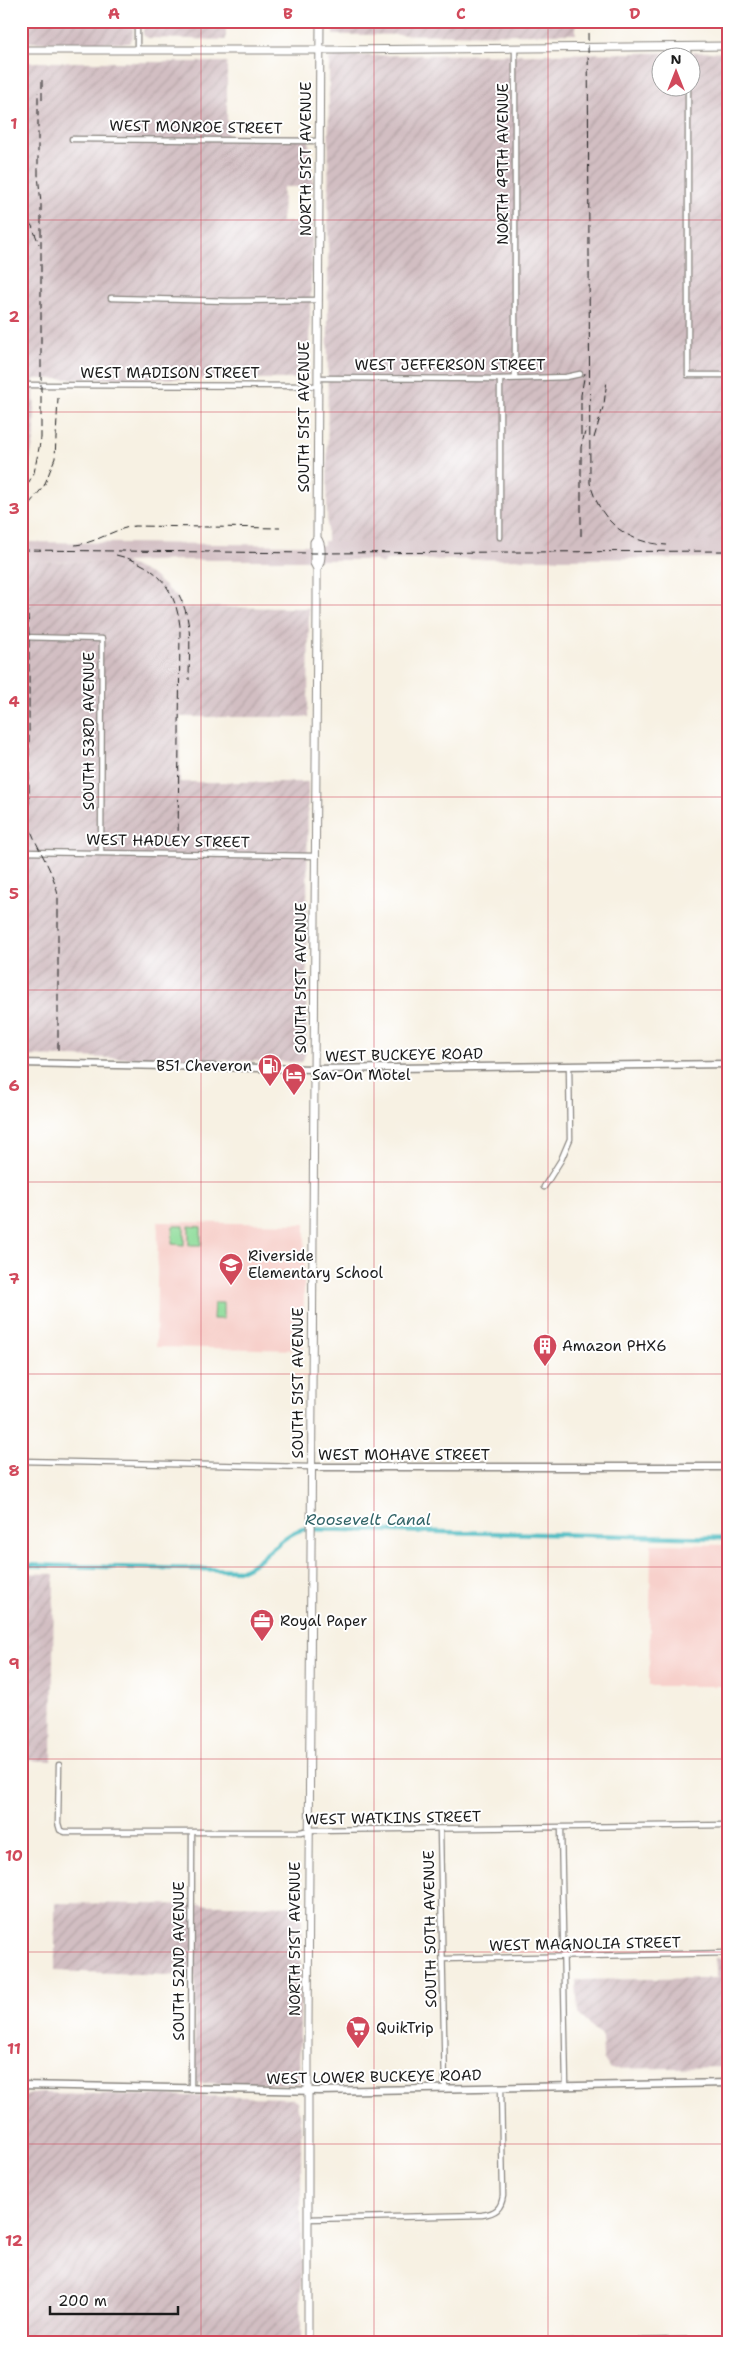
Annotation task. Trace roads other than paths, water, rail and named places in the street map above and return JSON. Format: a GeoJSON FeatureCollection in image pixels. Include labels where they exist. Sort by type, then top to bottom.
{"type":"FeatureCollection","features":[{"type":"Feature","properties":{"kind":"main road","name":"NORTH 51ST AVENUE"},"geometry":{"type":"LineString","coordinates":[[319,298],[320,21]]}},
{"type":"Feature","properties":{"kind":"main road"},"geometry":{"type":"LineString","coordinates":[[21,50],[320,50],[728,46]]}},
{"type":"Feature","properties":{"kind":"main road","name":"SOUTH 51ST AVENUE"},"geometry":{"type":"LineString","coordinates":[[311,1536],[317,569],[314,563],[314,542],[317,538],[319,298]]}},
{"type":"Feature","properties":{"kind":"main road","name":"WEST BUCKEYE ROAD"},"geometry":{"type":"LineString","coordinates":[[21,1064],[314,1069],[728,1064]]}},
{"type":"Feature","properties":{"kind":"main road","name":"WEST MOHAVE STREET"},"geometry":{"type":"LineString","coordinates":[[311,1467],[728,1467]]}},
{"type":"Feature","properties":{"kind":"main road","name":"NORTH 51ST AVENUE"},"geometry":{"type":"LineString","coordinates":[[308,2343],[311,1536]]}},
{"type":"Feature","properties":{"kind":"main road","name":"WEST LOWER BUCKEYE ROAD"},"geometry":{"type":"LineString","coordinates":[[21,2085],[308,2091],[728,2083]]}},
{"type":"Feature","properties":{"kind":"street"},"geometry":{"type":"LineString","coordinates":[[137,50],[138,21]]}},
{"type":"Feature","properties":{"kind":"street","name":"NORTH 49TH AVENUE"},"geometry":{"type":"LineString","coordinates":[[515,48],[516,377]]}},
{"type":"Feature","properties":{"kind":"street"},"geometry":{"type":"LineString","coordinates":[[688,98],[688,375],[728,375]]}},
{"type":"Feature","properties":{"kind":"street","name":"WEST MONROE STREET"},"geometry":{"type":"LineString","coordinates":[[72,139],[320,141]]}},
{"type":"Feature","properties":{"kind":"street"},"geometry":{"type":"LineString","coordinates":[[111,298],[230,301],[319,298]]}},
{"type":"Feature","properties":{"kind":"street","name":"WEST JEFFERSON STREET"},"geometry":{"type":"LineString","coordinates":[[319,382],[566,377],[580,374]]}},
{"type":"Feature","properties":{"kind":"street"},"geometry":{"type":"LineString","coordinates":[[500,379],[500,537]]}},
{"type":"Feature","properties":{"kind":"street","name":"WEST MADISON STREET"},"geometry":{"type":"LineString","coordinates":[[21,385],[319,382]]}},
{"type":"Feature","properties":{"kind":"street","name":"SOUTH 53RD AVENUE"},"geometry":{"type":"LineString","coordinates":[[21,637],[102,638],[101,853]]}},
{"type":"Feature","properties":{"kind":"street","name":"WEST HADLEY STREET"},"geometry":{"type":"LineString","coordinates":[[21,852],[315,856]]}},
{"type":"Feature","properties":{"kind":"street"},"geometry":{"type":"LineString","coordinates":[[544,1187],[561,1160],[570,1139],[569,1066]]}},
{"type":"Feature","properties":{"kind":"street","name":"WEST MOHAVE STREET"},"geometry":{"type":"LineString","coordinates":[[21,1462],[311,1467]]}},
{"type":"Feature","properties":{"kind":"street","name":"WEST WATKINS STREET"},"geometry":{"type":"LineString","coordinates":[[59,1765],[60,1830],[65,1832],[301,1832],[309,1830],[728,1825]]}},
{"type":"Feature","properties":{"kind":"street"},"geometry":{"type":"LineString","coordinates":[[562,1828],[566,2086]]}},
{"type":"Feature","properties":{"kind":"street","name":"SOUTH 50TH AVENUE"},"geometry":{"type":"LineString","coordinates":[[440,1829],[445,2089]]}},
{"type":"Feature","properties":{"kind":"street","name":"SOUTH 52ND AVENUE"},"geometry":{"type":"LineString","coordinates":[[191,2090],[192,1832]]}},
{"type":"Feature","properties":{"kind":"street","name":"WEST MAGNOLIA STREET"},"geometry":{"type":"LineString","coordinates":[[443,1959],[728,1953]]}},
{"type":"Feature","properties":{"kind":"street"},"geometry":{"type":"LineString","coordinates":[[308,2219],[492,2214],[499,2209],[503,2196],[501,2088]]}},
{"type":"Feature","properties":{"kind":"street"},"geometry":{"type":"LineString","coordinates":[[538,2343],[728,2339]]}},
{"type":"Feature","properties":{"kind":"waterway","name":"Roosevelt Canal"},"geometry":{"type":"LineString","coordinates":[[21,1565],[242,1570],[258,1561],[294,1532],[303,1529],[728,1538]]}},
{"type":"Feature","properties":{"kind":"railway"},"geometry":{"type":"LineString","coordinates":[[588,21],[590,483],[601,509],[617,528],[640,540],[667,545]]}},
{"type":"Feature","properties":{"kind":"railway"},"geometry":{"type":"LineString","coordinates":[[42,76],[42,100]]}},
{"type":"Feature","properties":{"kind":"railway"},"geometry":{"type":"LineString","coordinates":[[21,496],[34,473],[41,438],[41,203],[38,175],[38,92]]}},
{"type":"Feature","properties":{"kind":"railway"},"geometry":{"type":"LineString","coordinates":[[21,212],[32,226],[39,244]]}},
{"type":"Feature","properties":{"kind":"railway"},"geometry":{"type":"LineString","coordinates":[[581,435],[581,395],[585,373]]}},
{"type":"Feature","properties":{"kind":"railway"},"geometry":{"type":"LineString","coordinates":[[594,438],[604,404],[607,380]]}},
{"type":"Feature","properties":{"kind":"railway"},"geometry":{"type":"LineString","coordinates":[[21,514],[44,486],[55,458],[58,398]]}},
{"type":"Feature","properties":{"kind":"railway"},"geometry":{"type":"LineString","coordinates":[[581,536],[581,447],[586,428]]}},
{"type":"Feature","properties":{"kind":"railway"},"geometry":{"type":"LineString","coordinates":[[75,545],[90,542],[119,530],[135,526],[280,528]]}},
{"type":"Feature","properties":{"kind":"railway"},"geometry":{"type":"LineString","coordinates":[[21,550],[314,553],[728,551]]}},
{"type":"Feature","properties":{"kind":"railway"},"geometry":{"type":"LineString","coordinates":[[116,555],[142,564],[161,579],[173,599],[180,626],[178,846]]}},
{"type":"Feature","properties":{"kind":"railway"},"geometry":{"type":"LineString","coordinates":[[21,593],[28,612],[29,637],[29,825],[53,877],[58,896],[58,1051]]}},
{"type":"Feature","properties":{"kind":"railway"},"geometry":{"type":"LineString","coordinates":[[179,595],[189,626],[189,680]]}},
{"type":"Feature","properties":{"kind":"place","name":"B51 Cheveron"},"geometry":{"type":"Point","coordinates":[270,1087]}},
{"type":"Feature","properties":{"kind":"place","name":"Sav-On Motel"},"geometry":{"type":"Point","coordinates":[294,1096]}},
{"type":"Feature","properties":{"kind":"place","name":"Riverside Elementary School"},"geometry":{"type":"Point","coordinates":[231,1286]}},
{"type":"Feature","properties":{"kind":"place","name":"Amazon PHX6"},"geometry":{"type":"Point","coordinates":[545,1367]}},
{"type":"Feature","properties":{"kind":"place","name":"Royal Paper"},"geometry":{"type":"Point","coordinates":[262,1642]}},
{"type":"Feature","properties":{"kind":"place","name":"QuikTrip"},"geometry":{"type":"Point","coordinates":[358,2049]}}]}
